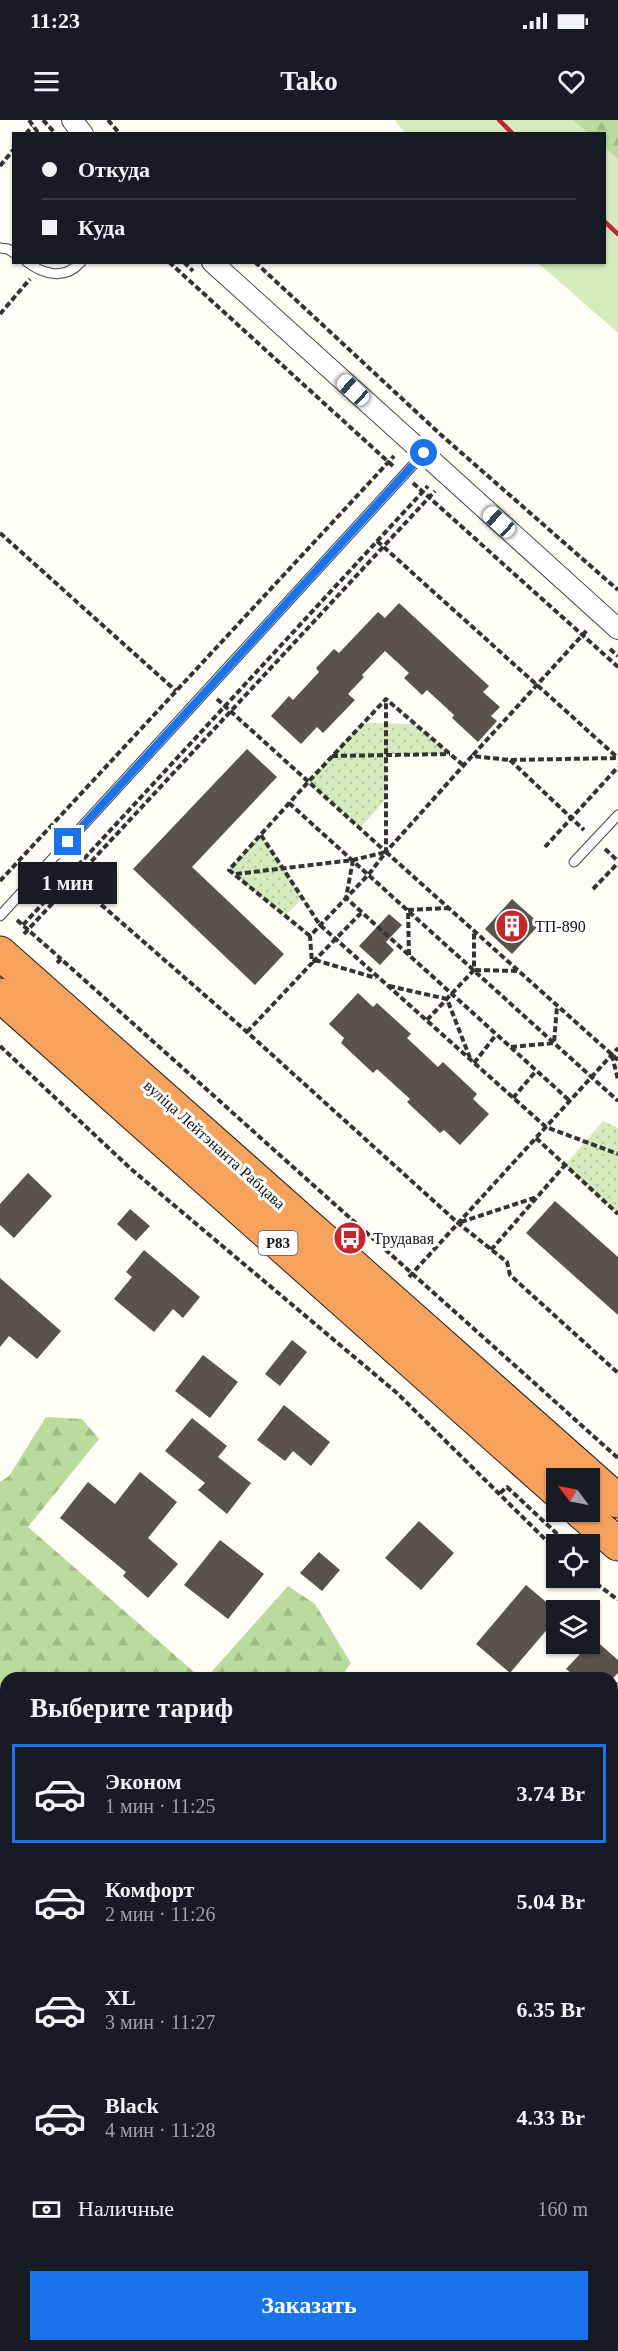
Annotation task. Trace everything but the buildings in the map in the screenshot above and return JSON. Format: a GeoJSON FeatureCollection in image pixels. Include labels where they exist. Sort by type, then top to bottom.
{"type":"FeatureCollection","features":[{"type":"Feature","properties":{"kind":"highway","name":"вуліца Лейтэнанта Рабцава"},"geometry":{"type":"LineString","coordinates":[[12,944],[618,1502]]}},
{"type":"Feature","properties":{"kind":"highway","name":"вуліца Лейтэнанта Рабцава"},"geometry":{"type":"LineString","coordinates":[[0,995],[546,1481]]}},
{"type":"Feature","properties":{"kind":"highway"},"geometry":{"type":"LineString","coordinates":[[593,1522],[618,1544]]}},
{"type":"Feature","properties":{"kind":"street"},"geometry":{"type":"LineString","coordinates":[[72,120],[81,132]]}},
{"type":"Feature","properties":{"kind":"street"},"geometry":{"type":"LineString","coordinates":[[215,264],[618,629]]}},
{"type":"Feature","properties":{"kind":"lane"},"geometry":{"type":"LineString","coordinates":[[30,264],[37,270],[55,275],[74,270],[79,264]]}},
{"type":"Feature","properties":{"kind":"lane"},"geometry":{"type":"LineString","coordinates":[[3,913],[424,453]]}},
{"type":"Feature","properties":{"kind":"lane"},"geometry":{"type":"LineString","coordinates":[[574,862],[618,815]]}},
{"type":"Feature","properties":{"kind":"path"},"geometry":{"type":"LineString","coordinates":[[29,120],[37,132]]}},
{"type":"Feature","properties":{"kind":"path"},"geometry":{"type":"LineString","coordinates":[[43,120],[53,132]]}},
{"type":"Feature","properties":{"kind":"path"},"geometry":{"type":"LineString","coordinates":[[108,120],[118,132]]}},
{"type":"Feature","properties":{"kind":"path"},"geometry":{"type":"LineString","coordinates":[[28,132],[32,126]]}},
{"type":"Feature","properties":{"kind":"path"},"geometry":{"type":"LineString","coordinates":[[0,165],[12,151]]}},
{"type":"Feature","properties":{"kind":"path"},"geometry":{"type":"LineString","coordinates":[[257,264],[440,434],[618,590]]}},
{"type":"Feature","properties":{"kind":"path"},"geometry":{"type":"LineString","coordinates":[[0,314],[37,270]]}},
{"type":"Feature","properties":{"kind":"path"},"geometry":{"type":"LineString","coordinates":[[0,881],[394,456]]}},
{"type":"Feature","properties":{"kind":"path"},"geometry":{"type":"LineString","coordinates":[[23,925],[428,486]]}},
{"type":"Feature","properties":{"kind":"path"},"geometry":{"type":"LineString","coordinates":[[12,944],[74,881],[435,491]]}},
{"type":"Feature","properties":{"kind":"path"},"geometry":{"type":"LineString","coordinates":[[0,533],[176,691]]}},
{"type":"Feature","properties":{"kind":"path"},"geometry":{"type":"LineString","coordinates":[[377,541],[618,758]]}},
{"type":"Feature","properties":{"kind":"path"},"geometry":{"type":"LineString","coordinates":[[310,936],[369,874],[386,852],[588,629]]}},
{"type":"Feature","properties":{"kind":"path"},"geometry":{"type":"LineString","coordinates":[[191,675],[618,1060]]}},
{"type":"Feature","properties":{"kind":"path"},"geometry":{"type":"LineString","coordinates":[[386,699],[464,766]]}},
{"type":"Feature","properties":{"kind":"path"},"geometry":{"type":"LineString","coordinates":[[386,699],[386,852]]}},
{"type":"Feature","properties":{"kind":"path"},"geometry":{"type":"LineString","coordinates":[[314,961],[310,936],[229,870],[386,699]]}},
{"type":"Feature","properties":{"kind":"path"},"geometry":{"type":"LineString","coordinates":[[332,756],[450,754]]}},
{"type":"Feature","properties":{"kind":"path"},"geometry":{"type":"LineString","coordinates":[[472,756],[510,760],[618,758]]}},
{"type":"Feature","properties":{"kind":"path"},"geometry":{"type":"LineString","coordinates":[[510,760],[618,862],[593,889]]}},
{"type":"Feature","properties":{"kind":"path"},"geometry":{"type":"LineString","coordinates":[[545,847],[618,767]]}},
{"type":"Feature","properties":{"kind":"path"},"geometry":{"type":"LineString","coordinates":[[289,803],[618,1101]]}},
{"type":"Feature","properties":{"kind":"path"},"geometry":{"type":"LineString","coordinates":[[261,835],[320,925],[513,1098],[546,1127],[618,1154]]}},
{"type":"Feature","properties":{"kind":"path"},"geometry":{"type":"LineString","coordinates":[[235,874],[353,860],[386,852]]}},
{"type":"Feature","properties":{"kind":"path"},"geometry":{"type":"LineString","coordinates":[[346,898],[353,860]]}},
{"type":"Feature","properties":{"kind":"path"},"geometry":{"type":"LineString","coordinates":[[74,881],[247,1032],[458,1223],[507,1262],[510,1275],[618,1373]]}},
{"type":"Feature","properties":{"kind":"path"},"geometry":{"type":"LineString","coordinates":[[346,898],[570,1101]]}},
{"type":"Feature","properties":{"kind":"path"},"geometry":{"type":"LineString","coordinates":[[408,910],[449,908]]}},
{"type":"Feature","properties":{"kind":"path"},"geometry":{"type":"LineString","coordinates":[[408,910],[409,956]]}},
{"type":"Feature","properties":{"kind":"path"},"geometry":{"type":"LineString","coordinates":[[3,913],[23,925],[618,1458]]}},
{"type":"Feature","properties":{"kind":"path"},"geometry":{"type":"LineString","coordinates":[[247,1032],[361,913]]}},
{"type":"Feature","properties":{"kind":"path"},"geometry":{"type":"LineString","coordinates":[[427,1020],[474,970],[474,931]]}},
{"type":"Feature","properties":{"kind":"path"},"geometry":{"type":"LineString","coordinates":[[57,963],[61,959]]}},
{"type":"Feature","properties":{"kind":"path"},"geometry":{"type":"LineString","coordinates":[[314,961],[380,979]]}},
{"type":"Feature","properties":{"kind":"path"},"geometry":{"type":"LineString","coordinates":[[474,970],[519,971]]}},
{"type":"Feature","properties":{"kind":"path"},"geometry":{"type":"LineString","coordinates":[[388,986],[447,999]]}},
{"type":"Feature","properties":{"kind":"path"},"geometry":{"type":"LineString","coordinates":[[447,999],[472,1061]]}},
{"type":"Feature","properties":{"kind":"path"},"geometry":{"type":"LineString","coordinates":[[554,1043],[557,1005]]}},
{"type":"Feature","properties":{"kind":"path"},"geometry":{"type":"LineString","coordinates":[[472,1061],[496,1035]]}},
{"type":"Feature","properties":{"kind":"path"},"geometry":{"type":"LineString","coordinates":[[510,1047],[554,1043]]}},
{"type":"Feature","properties":{"kind":"path"},"geometry":{"type":"LineString","coordinates":[[0,1046],[131,1169],[397,1393],[546,1540]]}},
{"type":"Feature","properties":{"kind":"path"},"geometry":{"type":"LineString","coordinates":[[408,1277],[618,1048]]}},
{"type":"Feature","properties":{"kind":"path"},"geometry":{"type":"LineString","coordinates":[[612,1055],[618,1080]]}},
{"type":"Feature","properties":{"kind":"path"},"geometry":{"type":"LineString","coordinates":[[513,1098],[536,1071]]}},
{"type":"Feature","properties":{"kind":"path"},"geometry":{"type":"LineString","coordinates":[[536,1138],[618,1214]]}},
{"type":"Feature","properties":{"kind":"path"},"geometry":{"type":"LineString","coordinates":[[491,1250],[565,1165]]}},
{"type":"Feature","properties":{"kind":"path"},"geometry":{"type":"LineString","coordinates":[[458,1223],[537,1197]]}},
{"type":"Feature","properties":{"kind":"path"},"geometry":{"type":"LineString","coordinates":[[500,1494],[507,1488],[557,1534]]}},
{"type":"Feature","properties":{"kind":"path"},"geometry":{"type":"LineString","coordinates":[[600,1586],[618,1600]]}},
{"type":"Feature","properties":{"kind":"shaded area"},"geometry":{"type":"Polygon","coordinates":[[[0,1501],[6,1672],[0,1672],[0,1501]]]}},
{"type":"Feature","properties":{"kind":"green space"},"geometry":{"type":"Polygon","coordinates":[[[395,120],[618,120],[618,333],[539,264],[606,264],[606,132],[404,132],[395,120]]]}},
{"type":"Feature","properties":{"kind":"green space"},"geometry":{"type":"Polygon","coordinates":[[[573,120],[618,120],[618,159],[606,148],[606,132],[587,132],[573,120]]]}},
{"type":"Feature","properties":{"kind":"green space"},"geometry":{"type":"Polygon","coordinates":[[[363,723],[415,724],[450,754],[386,754],[386,799],[360,828],[309,781],[363,723]]]}},
{"type":"Feature","properties":{"kind":"green space"},"geometry":{"type":"Polygon","coordinates":[[[261,835],[303,898],[285,916],[229,870],[261,835]]]}},
{"type":"Feature","properties":{"kind":"green space"},"geometry":{"type":"Polygon","coordinates":[[[603,1121],[618,1128],[618,1214],[565,1165],[603,1121]]]}},
{"type":"Feature","properties":{"kind":"green space"},"geometry":{"type":"Polygon","coordinates":[[[46,1417],[82,1419],[99,1439],[28,1527],[194,1672],[0,1672],[0,1482],[9,1476],[46,1417]]]}},
{"type":"Feature","properties":{"kind":"green space"},"geometry":{"type":"Polygon","coordinates":[[[288,1586],[315,1604],[351,1663],[344,1672],[211,1672],[288,1586]]]}},
{"type":"Feature","properties":{"kind":"railway"},"geometry":{"type":"LineString","coordinates":[[499,120],[511,132]]}},
{"type":"Feature","properties":{"kind":"railway"},"geometry":{"type":"LineString","coordinates":[[606,223],[618,234]]}},
{"type":"Feature","properties":{"kind":"place","name":"ТП-890"},"geometry":{"type":"Point","coordinates":[512,926]}},
{"type":"Feature","properties":{"kind":"place","name":"Трудавая"},"geometry":{"type":"Point","coordinates":[350,1238]}},
{"type":"Feature","properties":{"kind":"route"},"geometry":{"type":"LineString","coordinates":[[68,842],[424,453]]}}]}
